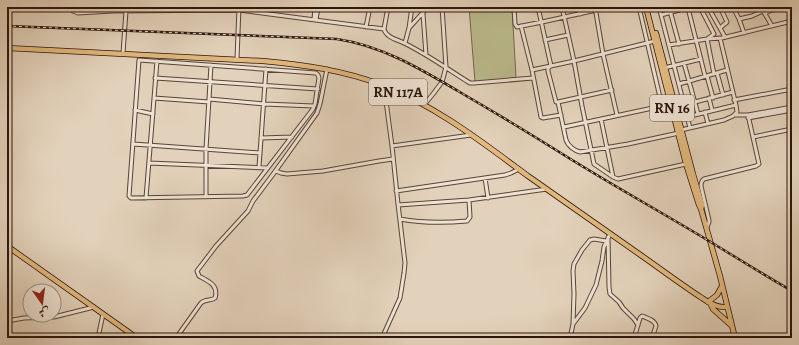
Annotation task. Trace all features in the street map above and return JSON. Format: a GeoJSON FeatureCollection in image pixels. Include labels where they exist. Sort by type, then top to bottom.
{"type":"FeatureCollection","features":[{"type":"Feature","properties":{"kind":"main road","name":"RN 16"},"geometry":{"type":"LineString","coordinates":[[647,7],[655,41],[664,68],[671,103],[702,205],[701,209]]}},
{"type":"Feature","properties":{"kind":"main road","name":"RN 16"},"geometry":{"type":"LineString","coordinates":[[647,7],[678,119],[686,164],[707,227],[735,338]]}},
{"type":"Feature","properties":{"kind":"main road","name":"RN 117A"},"geometry":{"type":"LineString","coordinates":[[7,48],[123,53],[139,57],[237,59],[294,64],[327,69],[384,86],[424,105],[471,135],[609,235],[709,303],[721,307],[727,307]]}},
{"type":"Feature","properties":{"kind":"main road"},"geometry":{"type":"LineString","coordinates":[[7,246],[137,338]]}},
{"type":"Feature","properties":{"kind":"main road"},"geometry":{"type":"LineString","coordinates":[[722,284],[717,295],[709,303],[713,309],[732,326]]}},
{"type":"Feature","properties":{"kind":"street"},"geometry":{"type":"LineString","coordinates":[[72,7],[74,11],[78,13],[239,9],[384,29]]}},
{"type":"Feature","properties":{"kind":"street"},"geometry":{"type":"LineString","coordinates":[[112,11],[114,7]]}},
{"type":"Feature","properties":{"kind":"street"},"geometry":{"type":"LineString","coordinates":[[252,7],[252,12]]}},
{"type":"Feature","properties":{"kind":"street"},"geometry":{"type":"LineString","coordinates":[[315,20],[317,7]]}},
{"type":"Feature","properties":{"kind":"street"},"geometry":{"type":"LineString","coordinates":[[366,27],[369,7]]}},
{"type":"Feature","properties":{"kind":"street"},"geometry":{"type":"LineString","coordinates":[[388,7],[384,29],[386,34],[405,43],[473,83],[533,78]]}},
{"type":"Feature","properties":{"kind":"street"},"geometry":{"type":"LineString","coordinates":[[405,43],[412,7]]}},
{"type":"Feature","properties":{"kind":"street"},"geometry":{"type":"LineString","coordinates":[[409,28],[428,7]]}},
{"type":"Feature","properties":{"kind":"street"},"geometry":{"type":"LineString","coordinates":[[424,105],[442,82],[446,68],[442,7]]}},
{"type":"Feature","properties":{"kind":"street"},"geometry":{"type":"LineString","coordinates":[[514,7],[515,25],[517,26],[610,7]]}},
{"type":"Feature","properties":{"kind":"street"},"geometry":{"type":"LineString","coordinates":[[538,7],[551,66],[548,68],[548,71],[556,102],[558,102],[566,140],[568,145],[579,152],[628,144],[680,132],[690,128],[724,120],[735,115],[748,116],[792,110]]}},
{"type":"Feature","properties":{"kind":"street"},"geometry":{"type":"LineString","coordinates":[[562,7],[594,164],[618,179],[686,164]]}},
{"type":"Feature","properties":{"kind":"street"},"geometry":{"type":"LineString","coordinates":[[579,7],[580,14]]}},
{"type":"Feature","properties":{"kind":"street"},"geometry":{"type":"LineString","coordinates":[[639,7],[662,106]]}},
{"type":"Feature","properties":{"kind":"street"},"geometry":{"type":"LineString","coordinates":[[659,7],[690,128]]}},
{"type":"Feature","properties":{"kind":"street"},"geometry":{"type":"LineString","coordinates":[[669,7],[679,44]]}},
{"type":"Feature","properties":{"kind":"street"},"geometry":{"type":"LineString","coordinates":[[661,15],[681,8],[689,7],[711,98],[712,110]]}},
{"type":"Feature","properties":{"kind":"street"},"geometry":{"type":"LineString","coordinates":[[700,7],[714,34],[707,39]]}},
{"type":"Feature","properties":{"kind":"street"},"geometry":{"type":"LineString","coordinates":[[708,7],[725,37]]}},
{"type":"Feature","properties":{"kind":"street"},"geometry":{"type":"LineString","coordinates":[[720,7],[727,22],[720,28]]}},
{"type":"Feature","properties":{"kind":"street"},"geometry":{"type":"LineString","coordinates":[[733,7],[744,33]]}},
{"type":"Feature","properties":{"kind":"street"},"geometry":{"type":"LineString","coordinates":[[761,7],[772,26]]}},
{"type":"Feature","properties":{"kind":"street"},"geometry":{"type":"LineString","coordinates":[[739,19],[778,7]]}},
{"type":"Feature","properties":{"kind":"street"},"geometry":{"type":"LineString","coordinates":[[237,59],[239,9]]}},
{"type":"Feature","properties":{"kind":"street"},"geometry":{"type":"LineString","coordinates":[[595,9],[603,54],[618,115]]}},
{"type":"Feature","properties":{"kind":"street"},"geometry":{"type":"LineString","coordinates":[[123,53],[126,11]]}},
{"type":"Feature","properties":{"kind":"street"},"geometry":{"type":"LineString","coordinates":[[422,14],[426,55]]}},
{"type":"Feature","properties":{"kind":"street"},"geometry":{"type":"LineString","coordinates":[[669,45],[720,38],[790,22],[792,41]]}},
{"type":"Feature","properties":{"kind":"street"},"geometry":{"type":"LineString","coordinates":[[521,26],[542,118],[561,115]]}},
{"type":"Feature","properties":{"kind":"street"},"geometry":{"type":"LineString","coordinates":[[545,40],[568,35]]}},
{"type":"Feature","properties":{"kind":"street"},"geometry":{"type":"LineString","coordinates":[[720,38],[736,105],[735,115]]}},
{"type":"Feature","properties":{"kind":"street"},"geometry":{"type":"LineString","coordinates":[[707,39],[723,95]]}},
{"type":"Feature","properties":{"kind":"street"},"geometry":{"type":"LineString","coordinates":[[532,70],[655,41]]}},
{"type":"Feature","properties":{"kind":"street"},"geometry":{"type":"LineString","coordinates":[[139,57],[157,61],[317,74],[319,78],[318,89],[314,106],[292,137],[245,196],[131,198],[129,196],[139,57]]}},
{"type":"Feature","properties":{"kind":"street"},"geometry":{"type":"LineString","coordinates":[[664,68],[701,59]]}},
{"type":"Feature","properties":{"kind":"street"},"geometry":{"type":"LineString","coordinates":[[146,198],[157,61]]}},
{"type":"Feature","properties":{"kind":"street"},"geometry":{"type":"LineString","coordinates":[[684,64],[698,114]]}},
{"type":"Feature","properties":{"kind":"street"},"geometry":{"type":"LineString","coordinates":[[206,197],[206,149],[211,65]]}},
{"type":"Feature","properties":{"kind":"street"},"geometry":{"type":"LineString","coordinates":[[259,167],[266,69]]}},
{"type":"Feature","properties":{"kind":"street"},"geometry":{"type":"LineString","coordinates":[[176,338],[202,302],[214,299],[216,296],[214,286],[207,279],[199,276],[197,272],[216,246],[248,212],[253,201],[317,113],[327,69]]}},
{"type":"Feature","properties":{"kind":"street"},"geometry":{"type":"LineString","coordinates":[[679,84],[727,70]]}},
{"type":"Feature","properties":{"kind":"street"},"geometry":{"type":"LineString","coordinates":[[155,78],[318,89]]}},
{"type":"Feature","properties":{"kind":"street"},"geometry":{"type":"LineString","coordinates":[[382,338],[399,301],[405,259],[384,86]]}},
{"type":"Feature","properties":{"kind":"street"},"geometry":{"type":"LineString","coordinates":[[734,100],[792,89]]}},
{"type":"Feature","properties":{"kind":"street"},"geometry":{"type":"LineString","coordinates":[[558,102],[612,90]]}},
{"type":"Feature","properties":{"kind":"street"},"geometry":{"type":"LineString","coordinates":[[695,102],[733,92]]}},
{"type":"Feature","properties":{"kind":"street"},"geometry":{"type":"LineString","coordinates":[[154,98],[314,106]]}},
{"type":"Feature","properties":{"kind":"street"},"geometry":{"type":"LineString","coordinates":[[564,127],[671,103]]}},
{"type":"Feature","properties":{"kind":"street"},"geometry":{"type":"LineString","coordinates":[[678,119],[736,105]]}},
{"type":"Feature","properties":{"kind":"street"},"geometry":{"type":"LineString","coordinates":[[748,116],[792,107]]}},
{"type":"Feature","properties":{"kind":"street"},"geometry":{"type":"LineString","coordinates":[[135,110],[153,114]]}},
{"type":"Feature","properties":{"kind":"street"},"geometry":{"type":"LineString","coordinates":[[705,112],[708,124]]}},
{"type":"Feature","properties":{"kind":"street"},"geometry":{"type":"LineString","coordinates":[[707,227],[709,220],[701,186],[702,181],[704,179],[758,165],[759,162],[748,116]]}},
{"type":"Feature","properties":{"kind":"street"},"geometry":{"type":"LineString","coordinates":[[601,119],[613,177]]}},
{"type":"Feature","properties":{"kind":"street"},"geometry":{"type":"LineString","coordinates":[[753,137],[792,129]]}},
{"type":"Feature","properties":{"kind":"street"},"geometry":{"type":"LineString","coordinates":[[392,146],[471,135]]}},
{"type":"Feature","properties":{"kind":"street"},"geometry":{"type":"LineString","coordinates":[[261,138],[292,137]]}},
{"type":"Feature","properties":{"kind":"street"},"geometry":{"type":"LineString","coordinates":[[133,144],[260,153]]}},
{"type":"Feature","properties":{"kind":"street"},"geometry":{"type":"LineString","coordinates":[[276,171],[287,174],[323,171],[394,159]]}},
{"type":"Feature","properties":{"kind":"street"},"geometry":{"type":"LineString","coordinates":[[149,163],[268,168]]}},
{"type":"Feature","properties":{"kind":"street"},"geometry":{"type":"LineString","coordinates":[[396,191],[510,174],[519,169]]}},
{"type":"Feature","properties":{"kind":"street"},"geometry":{"type":"LineString","coordinates":[[485,178],[488,198]]}},
{"type":"Feature","properties":{"kind":"street"},"geometry":{"type":"LineString","coordinates":[[398,206],[488,198],[546,189]]}},
{"type":"Feature","properties":{"kind":"street"},"geometry":{"type":"LineString","coordinates":[[400,219],[425,222],[467,221],[470,218],[469,200]]}},
{"type":"Feature","properties":{"kind":"street"},"geometry":{"type":"LineString","coordinates":[[572,324],[585,308],[596,285],[602,264],[604,247],[609,235]]}},
{"type":"Feature","properties":{"kind":"street"},"geometry":{"type":"LineString","coordinates":[[609,235],[610,294],[619,302],[623,309],[638,325]]}},
{"type":"Feature","properties":{"kind":"street"},"geometry":{"type":"LineString","coordinates":[[570,338],[574,294],[574,264],[590,240],[594,239],[606,241]]}},
{"type":"Feature","properties":{"kind":"street"},"geometry":{"type":"LineString","coordinates":[[7,321],[24,318],[54,317],[94,307]]}},
{"type":"Feature","properties":{"kind":"street"},"geometry":{"type":"LineString","coordinates":[[98,338],[104,314]]}},
{"type":"Feature","properties":{"kind":"street"},"geometry":{"type":"LineString","coordinates":[[634,338],[642,316],[655,322],[656,326],[652,338]]}},
{"type":"Feature","properties":{"kind":"green space"},"geometry":{"type":"Polygon","coordinates":[[[469,7],[512,7],[516,78],[475,82],[469,7]]]}},
{"type":"Feature","properties":{"kind":"railway"},"geometry":{"type":"LineString","coordinates":[[7,26],[337,39],[354,42],[385,52],[443,82],[792,291]]}}]}
